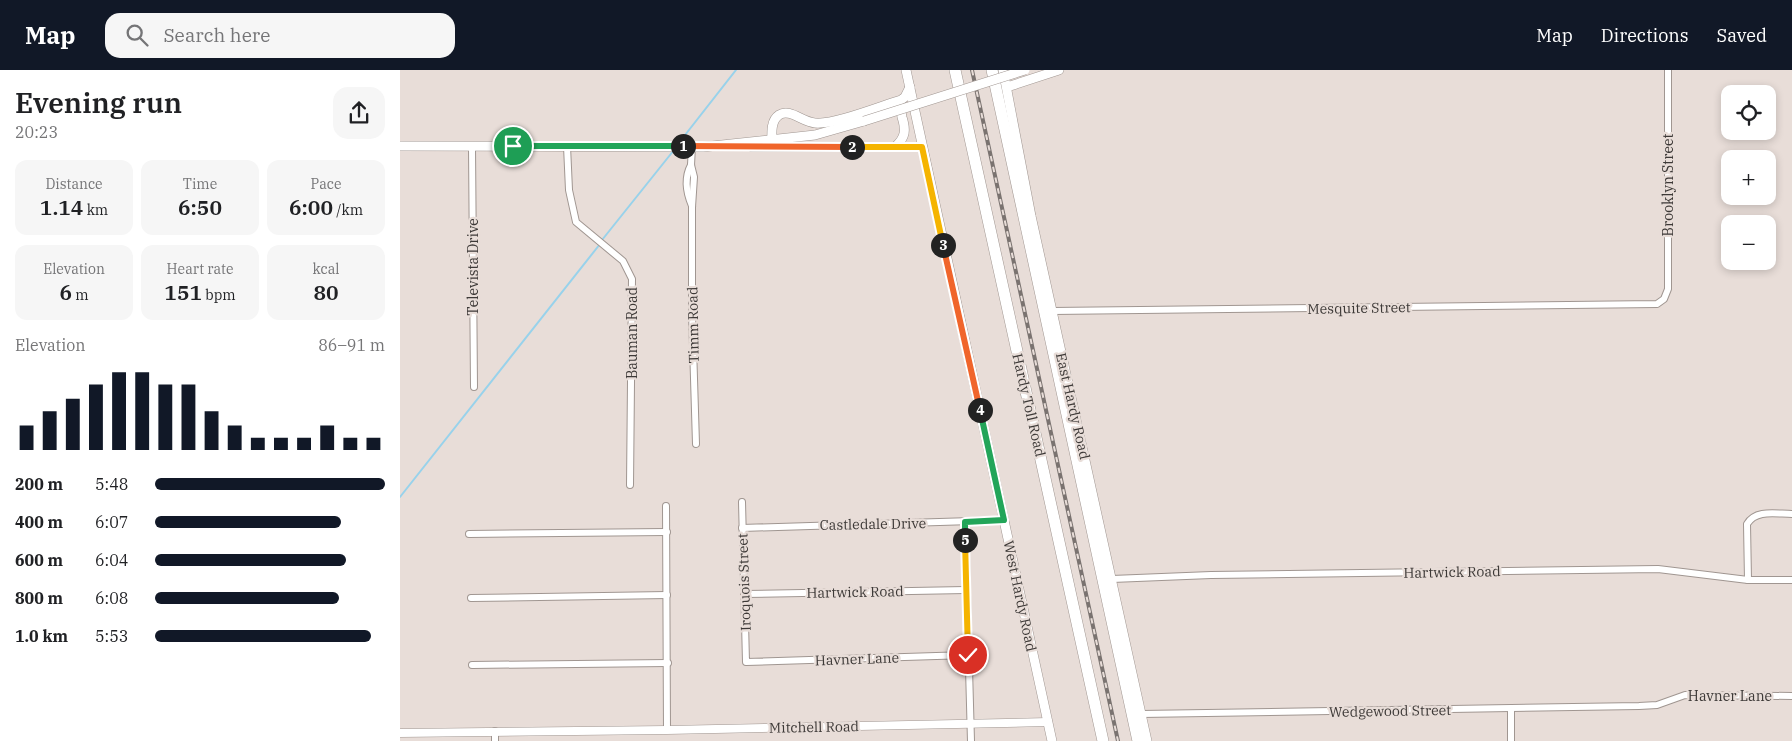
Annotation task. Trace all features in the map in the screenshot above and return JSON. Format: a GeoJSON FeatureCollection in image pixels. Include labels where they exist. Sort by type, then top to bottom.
{"type":"FeatureCollection","features":[{"type":"Feature","properties":{"kind":"highway","name":"Hardy Toll Road"},"geometry":{"type":"LineString","coordinates":[[955,70],[1103,741]]}},
{"type":"Feature","properties":{"kind":"highway"},"geometry":{"type":"LineString","coordinates":[[992,70],[1138,741]]}},
{"type":"Feature","properties":{"kind":"main road","name":"West Hardy Road"},"geometry":{"type":"LineString","coordinates":[[906,70],[1052,741]]}},
{"type":"Feature","properties":{"kind":"main road","name":"East Hardy Road"},"geometry":{"type":"LineString","coordinates":[[1003,70],[1031,216],[1147,741]]}},
{"type":"Feature","properties":{"kind":"main road"},"geometry":{"type":"LineString","coordinates":[[1014,70],[1020,77],[1032,78]]}},
{"type":"Feature","properties":{"kind":"main road"},"geometry":{"type":"LineString","coordinates":[[772,143],[815,135],[864,121],[1025,70]]}},
{"type":"Feature","properties":{"kind":"main road"},"geometry":{"type":"LineString","coordinates":[[1007,87],[1059,70]]}},
{"type":"Feature","properties":{"kind":"main road"},"geometry":{"type":"LineString","coordinates":[[772,143],[774,121],[780,114],[790,113],[804,120],[822,123],[891,103],[905,97],[910,87]]}},
{"type":"Feature","properties":{"kind":"main road"},"geometry":{"type":"LineString","coordinates":[[891,103],[897,104],[900,108],[906,130],[903,140],[896,147]]}},
{"type":"Feature","properties":{"kind":"main road"},"geometry":{"type":"LineString","coordinates":[[400,146],[703,146],[772,143],[922,147]]}},
{"type":"Feature","properties":{"kind":"street","name":"Brooklyn Street"},"geometry":{"type":"LineString","coordinates":[[1664,299],[1668,290],[1668,70]]}},
{"type":"Feature","properties":{"kind":"street","name":"Bauman Road"},"geometry":{"type":"LineString","coordinates":[[567,146],[569,190],[576,222],[623,261],[632,279],[630,486]]}},
{"type":"Feature","properties":{"kind":"street","name":"Timm Road"},"geometry":{"type":"LineString","coordinates":[[689,146],[691,165],[687,176],[687,188],[692,207],[692,313],[696,444]]}},
{"type":"Feature","properties":{"kind":"street","name":"Televista Drive"},"geometry":{"type":"LineString","coordinates":[[472,147],[474,387]]}},
{"type":"Feature","properties":{"kind":"street","name":"Mesquite Street"},"geometry":{"type":"LineString","coordinates":[[1052,311],[1657,304],[1664,299]]}},
{"type":"Feature","properties":{"kind":"street","name":"Iroquois Street"},"geometry":{"type":"LineString","coordinates":[[742,502],[746,662]]}},
{"type":"Feature","properties":{"kind":"street"},"geometry":{"type":"LineString","coordinates":[[666,506],[667,730]]}},
{"type":"Feature","properties":{"kind":"street"},"geometry":{"type":"LineString","coordinates":[[1748,580],[1748,524],[1751,519],[1755,515],[1762,514],[1792,514]]}},
{"type":"Feature","properties":{"kind":"street","name":"Castledale Drive"},"geometry":{"type":"LineString","coordinates":[[742,528],[1004,520]]}},
{"type":"Feature","properties":{"kind":"street"},"geometry":{"type":"LineString","coordinates":[[965,522],[971,741]]}},
{"type":"Feature","properties":{"kind":"street"},"geometry":{"type":"LineString","coordinates":[[469,534],[667,532]]}},
{"type":"Feature","properties":{"kind":"street","name":"Hartwick Road"},"geometry":{"type":"LineString","coordinates":[[1112,578],[1658,569],[1748,580],[1792,580]]}},
{"type":"Feature","properties":{"kind":"street","name":"Hartwick Road"},"geometry":{"type":"LineString","coordinates":[[744,594],[966,590]]}},
{"type":"Feature","properties":{"kind":"street"},"geometry":{"type":"LineString","coordinates":[[471,598],[667,595]]}},
{"type":"Feature","properties":{"kind":"street","name":"Havner Lane"},"geometry":{"type":"LineString","coordinates":[[746,662],[968,655]]}},
{"type":"Feature","properties":{"kind":"street"},"geometry":{"type":"LineString","coordinates":[[472,665],[668,663]]}},
{"type":"Feature","properties":{"kind":"street","name":"Havner Lane"},"geometry":{"type":"LineString","coordinates":[[1639,706],[1658,705],[1685,696],[1792,696]]}},
{"type":"Feature","properties":{"kind":"street","name":"Wedgewood Street"},"geometry":{"type":"LineString","coordinates":[[1141,714],[1639,706]]}},
{"type":"Feature","properties":{"kind":"street"},"geometry":{"type":"LineString","coordinates":[[1510,741],[1511,709]]}},
{"type":"Feature","properties":{"kind":"street","name":"Mitchell Road"},"geometry":{"type":"LineString","coordinates":[[400,733],[667,730],[1048,722]]}},
{"type":"Feature","properties":{"kind":"street"},"geometry":{"type":"LineString","coordinates":[[495,731],[495,741]]}},
{"type":"Feature","properties":{"kind":"waterway"},"geometry":{"type":"LineString","coordinates":[[678,144],[736,70]]}},
{"type":"Feature","properties":{"kind":"waterway"},"geometry":{"type":"LineString","coordinates":[[602,240],[674,150]]}},
{"type":"Feature","properties":{"kind":"waterway"},"geometry":{"type":"LineString","coordinates":[[400,497],[600,244]]}},
{"type":"Feature","properties":{"kind":"railway"},"geometry":{"type":"LineString","coordinates":[[972,70],[1118,741]]}},
{"type":"Feature","properties":{"kind":"route"},"geometry":{"type":"LineString","coordinates":[[513,146],[922,147],[1004,520],[965,522],[968,655]]}}]}
